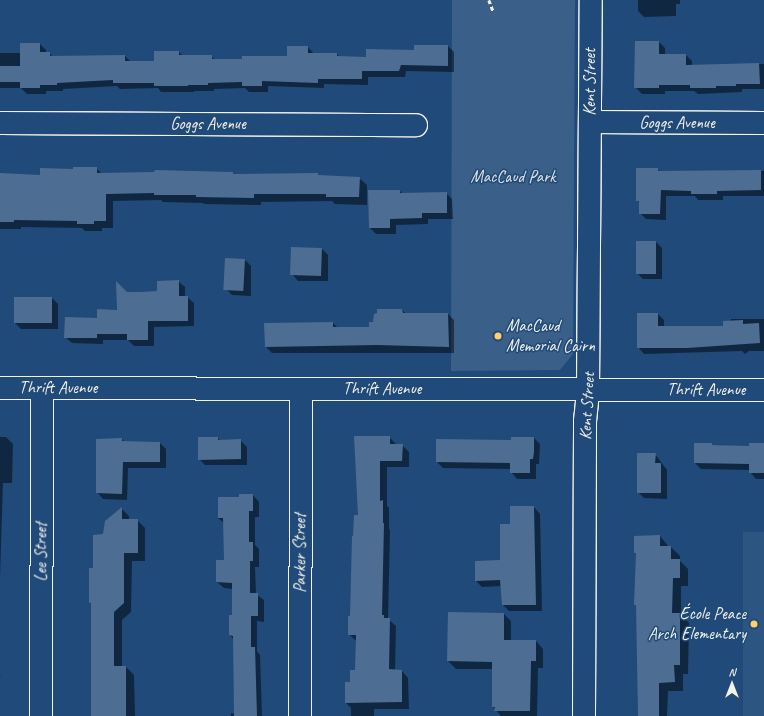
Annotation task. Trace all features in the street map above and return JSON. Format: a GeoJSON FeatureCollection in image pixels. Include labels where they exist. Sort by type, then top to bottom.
{"type":"FeatureCollection","features":[{"type":"Feature","properties":{"kind":"street","name":"Kent Street"},"geometry":{"type":"LineString","coordinates":[[584,716],[585,421],[588,390],[591,0]]}},
{"type":"Feature","properties":{"kind":"street","name":"Goggs Avenue"},"geometry":{"type":"LineString","coordinates":[[590,122],[764,123]]}},
{"type":"Feature","properties":{"kind":"street","name":"Goggs Avenue"},"geometry":{"type":"LineString","coordinates":[[0,123],[416,125]]}},
{"type":"Feature","properties":{"kind":"street","name":"Thrift Avenue"},"geometry":{"type":"LineString","coordinates":[[0,388],[764,390]]}},
{"type":"Feature","properties":{"kind":"street","name":"Lee Street"},"geometry":{"type":"LineString","coordinates":[[40,716],[42,388]]}},
{"type":"Feature","properties":{"kind":"street","name":"Parker Street"},"geometry":{"type":"LineString","coordinates":[[300,716],[301,389]]}},
{"type":"Feature","properties":{"kind":"path"},"geometry":{"type":"LineString","coordinates":[[489,0],[494,13]]}},
{"type":"Feature","properties":{"kind":"shaded area","name":"École Peace Arch Elementary"},"geometry":{"type":"Polygon","coordinates":[[[743,532],[764,532],[764,716],[743,716],[743,532]]]}},
{"type":"Feature","properties":{"kind":"green space","name":"MacCaud Park"},"geometry":{"type":"Polygon","coordinates":[[[452,0],[575,0],[573,354],[560,370],[451,371],[452,0]]]}},
{"type":"Feature","properties":{"kind":"building"},"geometry":{"type":"Polygon","coordinates":[[[635,41],[659,41],[659,54],[686,54],[686,65],[759,63],[760,84],[736,84],[736,86],[716,86],[716,88],[690,88],[690,85],[659,85],[659,88],[634,88],[635,41]]]}},
{"type":"Feature","properties":{"kind":"building"},"geometry":{"type":"Polygon","coordinates":[[[20,43],[40,43],[40,52],[50,52],[50,56],[125,55],[125,61],[154,61],[154,51],[179,51],[179,55],[212,55],[212,59],[242,59],[242,56],[287,56],[287,46],[308,46],[308,53],[337,53],[337,56],[366,57],[366,49],[414,50],[414,45],[448,45],[448,66],[401,65],[399,71],[362,71],[362,79],[318,79],[318,83],[262,81],[262,86],[242,86],[242,82],[208,83],[208,85],[188,86],[154,86],[154,83],[113,83],[113,80],[57,83],[57,85],[40,85],[40,88],[20,88],[20,82],[0,82],[0,66],[20,66],[20,43]]]}},
{"type":"Feature","properties":{"kind":"building"},"geometry":{"type":"Polygon","coordinates":[[[73,167],[97,167],[97,173],[154,172],[155,170],[233,172],[233,174],[318,173],[318,175],[360,177],[359,197],[326,197],[326,194],[254,194],[254,198],[196,197],[196,195],[154,195],[154,193],[106,194],[106,221],[94,221],[94,224],[77,224],[77,221],[14,220],[14,222],[0,222],[0,173],[40,175],[40,168],[73,169],[73,167]]]}},
{"type":"Feature","properties":{"kind":"building"},"geometry":{"type":"Polygon","coordinates":[[[636,168],[658,168],[658,171],[761,170],[761,190],[717,191],[717,194],[691,194],[691,191],[661,190],[660,214],[639,214],[639,201],[636,201],[636,168]]]}},
{"type":"Feature","properties":{"kind":"building"},"geometry":{"type":"Polygon","coordinates":[[[368,190],[400,190],[400,193],[447,192],[447,213],[422,213],[422,218],[390,219],[390,228],[369,228],[368,190]]]}},
{"type":"Feature","properties":{"kind":"building"},"geometry":{"type":"Polygon","coordinates":[[[636,241],[656,241],[656,274],[636,274],[636,241]]]}},
{"type":"Feature","properties":{"kind":"building"},"geometry":{"type":"Polygon","coordinates":[[[291,247],[322,248],[321,276],[290,275],[291,247]]]}},
{"type":"Feature","properties":{"kind":"building"},"geometry":{"type":"Polygon","coordinates":[[[225,258],[245,259],[243,291],[223,290],[225,258]]]}},
{"type":"Feature","properties":{"kind":"building"},"geometry":{"type":"Polygon","coordinates":[[[179,280],[179,296],[188,296],[188,321],[148,321],[148,340],[127,340],[127,334],[97,334],[97,338],[64,338],[65,317],[97,318],[97,309],[117,310],[116,281],[127,292],[141,292],[157,291],[157,281],[179,280]]]}},
{"type":"Feature","properties":{"kind":"building"},"geometry":{"type":"Polygon","coordinates":[[[14,297],[52,297],[52,323],[14,323],[14,297]]]}},
{"type":"Feature","properties":{"kind":"building"},"geometry":{"type":"Polygon","coordinates":[[[377,309],[402,309],[403,313],[448,313],[449,347],[377,345],[265,347],[264,323],[333,322],[333,327],[369,327],[369,322],[373,322],[374,314],[377,313],[377,309]]]}},
{"type":"Feature","properties":{"kind":"building"},"geometry":{"type":"Polygon","coordinates":[[[637,313],[658,313],[658,326],[723,326],[723,321],[743,320],[743,324],[759,323],[760,343],[687,348],[637,348],[637,313]]]}},
{"type":"Feature","properties":{"kind":"building"},"geometry":{"type":"Polygon","coordinates":[[[354,436],[390,436],[390,444],[403,444],[402,461],[380,461],[380,501],[383,500],[384,523],[382,615],[384,615],[384,618],[390,618],[389,669],[402,670],[402,702],[345,703],[345,682],[350,682],[350,670],[355,670],[356,635],[348,635],[348,616],[350,616],[352,536],[354,515],[358,515],[354,436]]]}},
{"type":"Feature","properties":{"kind":"building"},"geometry":{"type":"Polygon","coordinates":[[[198,437],[218,437],[218,440],[241,439],[241,459],[198,460],[198,437]]]}},
{"type":"Feature","properties":{"kind":"building"},"geometry":{"type":"Polygon","coordinates":[[[511,437],[534,437],[534,452],[533,459],[530,459],[530,473],[510,473],[510,463],[436,462],[436,439],[511,440],[511,437]]]}},
{"type":"Feature","properties":{"kind":"building"},"geometry":{"type":"Polygon","coordinates":[[[122,438],[122,441],[160,442],[160,462],[123,462],[122,494],[96,493],[96,439],[122,438]]]}},
{"type":"Feature","properties":{"kind":"building"},"geometry":{"type":"Polygon","coordinates":[[[694,443],[749,446],[749,443],[764,443],[764,473],[749,473],[749,464],[694,463],[694,443]]]}},
{"type":"Feature","properties":{"kind":"building"},"geometry":{"type":"Polygon","coordinates":[[[637,453],[656,453],[655,463],[661,463],[661,493],[637,493],[637,453]]]}},
{"type":"Feature","properties":{"kind":"building"},"geometry":{"type":"Polygon","coordinates":[[[239,494],[253,494],[253,511],[249,511],[249,542],[253,542],[253,561],[250,561],[250,593],[258,593],[258,616],[251,616],[251,647],[255,647],[257,716],[234,716],[233,636],[229,635],[229,615],[232,615],[232,583],[216,582],[216,560],[224,560],[223,518],[218,518],[218,497],[239,497],[239,494]]]}},
{"type":"Feature","properties":{"kind":"building"},"geometry":{"type":"Polygon","coordinates":[[[510,506],[534,506],[536,605],[502,605],[500,580],[475,581],[475,561],[500,560],[500,524],[510,524],[510,506]]]}},
{"type":"Feature","properties":{"kind":"building"},"geometry":{"type":"Polygon","coordinates":[[[122,507],[122,519],[138,519],[138,553],[124,553],[124,603],[114,612],[114,666],[126,666],[126,716],[91,716],[91,603],[89,603],[89,568],[93,568],[93,535],[103,534],[105,521],[122,507]]]}},
{"type":"Feature","properties":{"kind":"building"},"geometry":{"type":"Polygon","coordinates":[[[660,535],[660,546],[671,546],[671,559],[680,559],[680,578],[673,578],[672,613],[680,613],[680,665],[674,665],[675,682],[659,683],[659,716],[638,716],[636,605],[634,605],[636,553],[634,553],[634,536],[660,535]]]}},
{"type":"Feature","properties":{"kind":"building"},"geometry":{"type":"Polygon","coordinates":[[[448,612],[504,613],[504,640],[536,640],[536,661],[531,661],[530,711],[494,711],[495,707],[492,707],[492,662],[447,661],[448,612]]]}},
{"type":"Feature","properties":{"kind":"place","name":"MacCaud Memorial Cairn"},"geometry":{"type":"Point","coordinates":[498,336]}},
{"type":"Feature","properties":{"kind":"place","name":"École Peace Arch Elementary"},"geometry":{"type":"Point","coordinates":[754,624]}}]}
